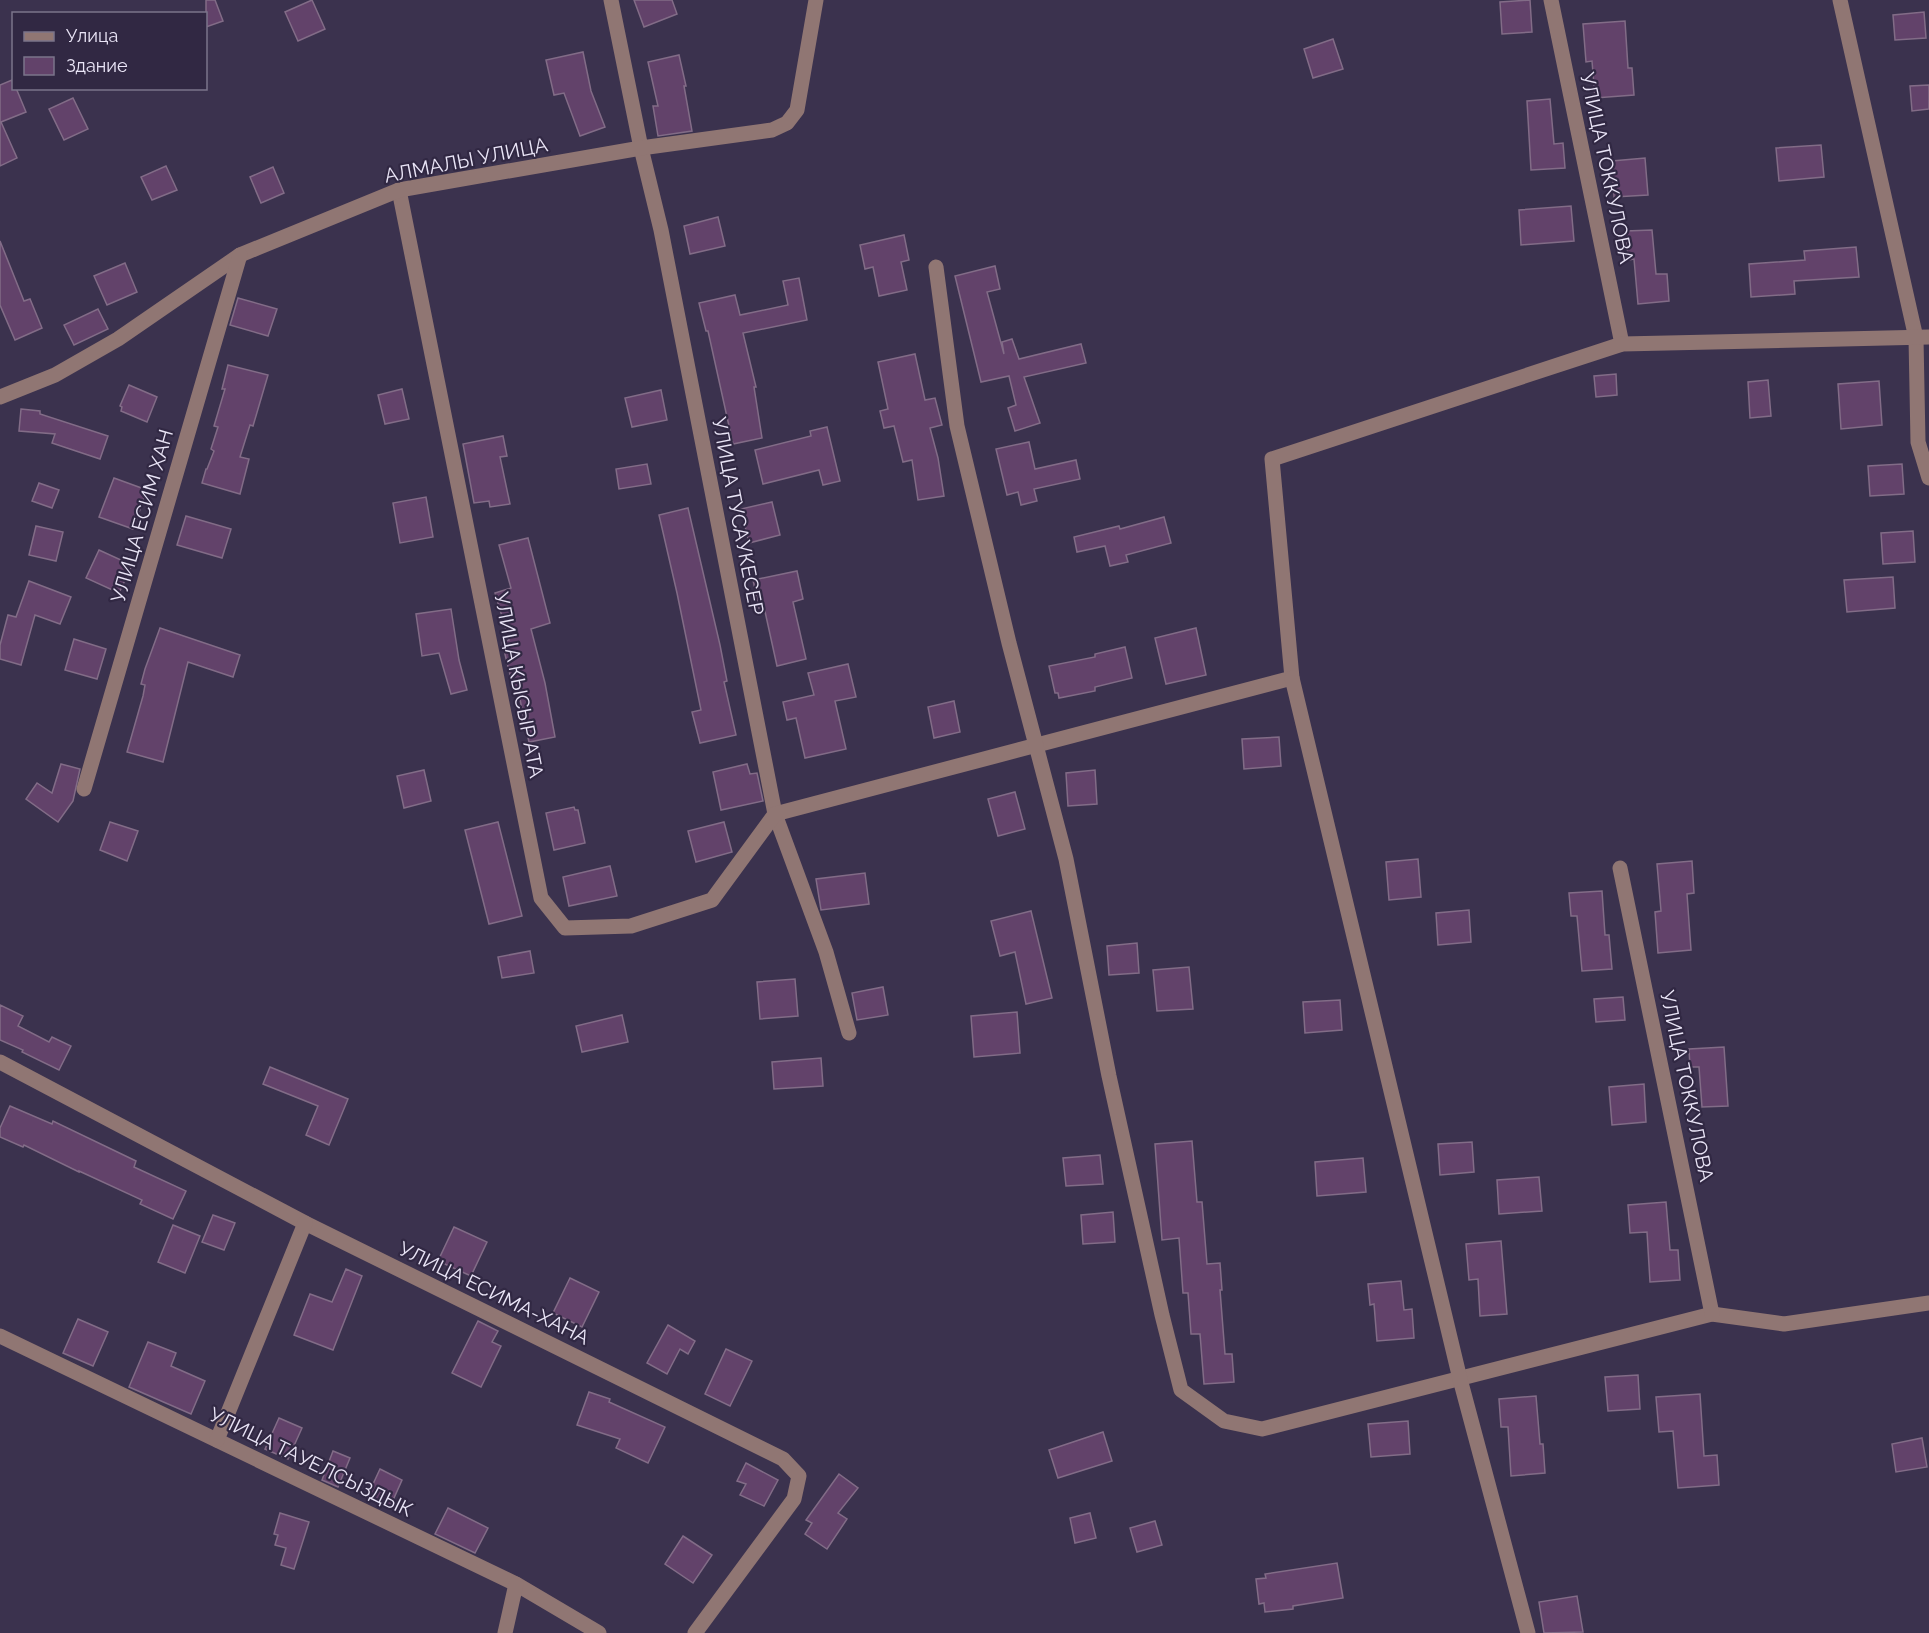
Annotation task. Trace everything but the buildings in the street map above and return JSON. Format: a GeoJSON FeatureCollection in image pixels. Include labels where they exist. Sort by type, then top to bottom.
{"type":"FeatureCollection","features":[{"type":"Feature","properties":{"kind":"street","name":"УЛИЦА ТУСАУКЕСЕР"},"geometry":{"type":"LineString","coordinates":[[611,0],[663,242],[775,814],[826,952],[849,1033]]}},
{"type":"Feature","properties":{"kind":"street","name":"АЛМАЛЫ УЛИЦА"},"geometry":{"type":"LineString","coordinates":[[0,397],[55,375],[118,339],[240,255],[399,190],[641,148],[772,130],[787,123],[796,110],[816,0]]}},
{"type":"Feature","properties":{"kind":"street","name":"УЛИЦА ТОККУЛОВА"},"geometry":{"type":"LineString","coordinates":[[1551,0],[1622,344]]}},
{"type":"Feature","properties":{"kind":"street"},"geometry":{"type":"LineString","coordinates":[[1840,0],[1922,337],[1918,442],[1929,478]]}},
{"type":"Feature","properties":{"kind":"street","name":"УЛИЦА КЫСЫР АТА"},"geometry":{"type":"LineString","coordinates":[[399,190],[540,898],[565,928],[631,926],[712,900],[775,814]]}},
{"type":"Feature","properties":{"kind":"street","name":"УЛИЦА ЕСИМ ХАН"},"geometry":{"type":"LineString","coordinates":[[84,789],[240,255]]}},
{"type":"Feature","properties":{"kind":"street"},"geometry":{"type":"LineString","coordinates":[[936,267],[957,426],[1066,859],[1112,1087],[1181,1390],[1224,1420],[1262,1430],[1712,1314],[1784,1324],[1929,1303]]}},
{"type":"Feature","properties":{"kind":"street"},"geometry":{"type":"LineString","coordinates":[[1528,1633],[1460,1379],[1292,678],[1272,459],[1622,344],[1922,337]]}},
{"type":"Feature","properties":{"kind":"street"},"geometry":{"type":"LineString","coordinates":[[775,814],[1292,678]]}},
{"type":"Feature","properties":{"kind":"street","name":"УЛИЦА ТОККУЛОВА"},"geometry":{"type":"LineString","coordinates":[[1620,868],[1712,1314]]}},
{"type":"Feature","properties":{"kind":"street","name":"УЛИЦА ЕСИМА-ХАНА"},"geometry":{"type":"LineString","coordinates":[[0,1062],[305,1223],[783,1459],[799,1476],[794,1499],[695,1633]]}},
{"type":"Feature","properties":{"kind":"street"},"geometry":{"type":"LineString","coordinates":[[217,1440],[305,1223]]}},
{"type":"Feature","properties":{"kind":"street","name":"УЛИЦА ТАУЕЛСЫЗДЫК"},"geometry":{"type":"LineString","coordinates":[[0,1336],[516,1584],[598,1633]]}},
{"type":"Feature","properties":{"kind":"street"},"geometry":{"type":"LineString","coordinates":[[505,1633],[516,1584]]}}]}
